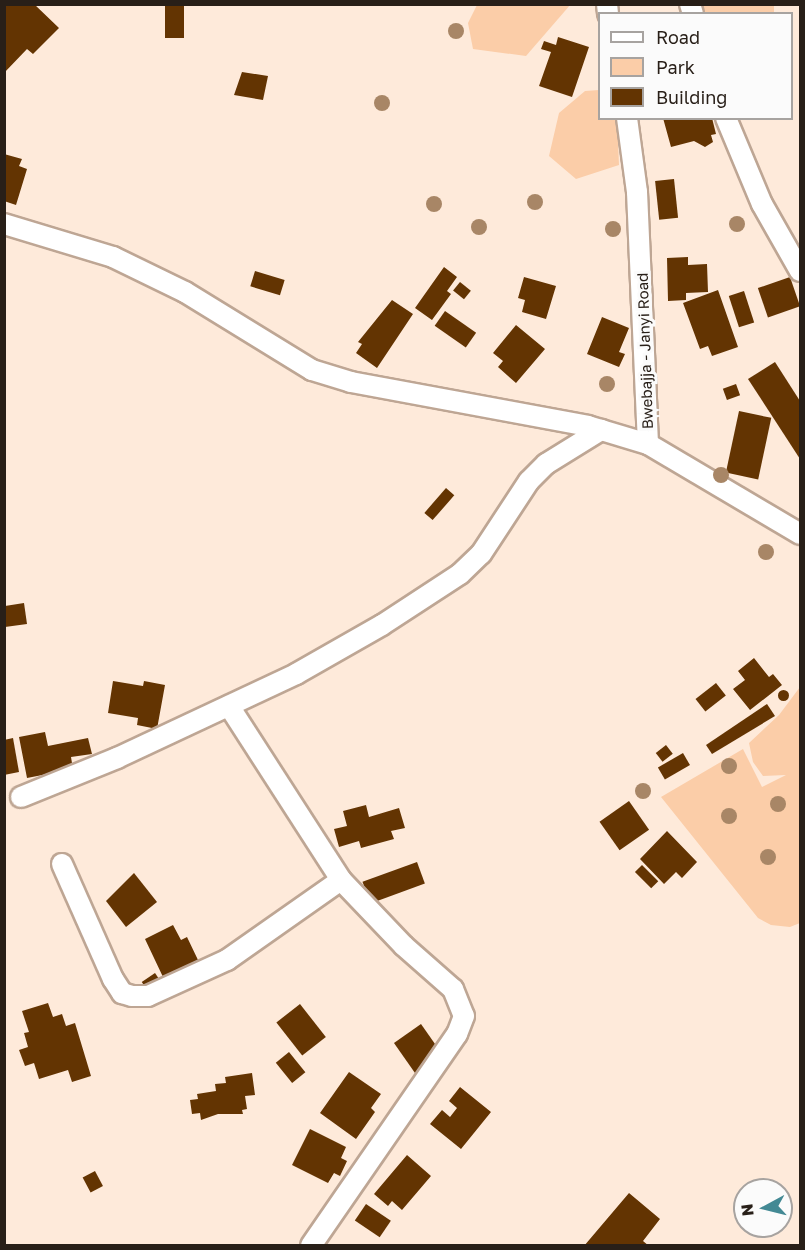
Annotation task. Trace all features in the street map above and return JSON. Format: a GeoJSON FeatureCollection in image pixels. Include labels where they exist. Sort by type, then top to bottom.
{"type":"FeatureCollection","features":[{"type":"Feature","properties":{"kind":"street","name":"Bwebajja - Janyi Road"},"geometry":{"type":"LineString","coordinates":[[627,120],[637,192],[648,444],[801,534]]}},
{"type":"Feature","properties":{"kind":"street"},"geometry":{"type":"LineString","coordinates":[[727,120],[762,204],[801,271]]}},
{"type":"Feature","properties":{"kind":"street"},"geometry":{"type":"LineString","coordinates":[[4,224],[113,257],[185,292],[312,370],[351,382],[601,430],[648,444]]}},
{"type":"Feature","properties":{"kind":"street"},"geometry":{"type":"LineString","coordinates":[[21,797],[117,758],[296,674],[460,574],[481,554],[529,481],[546,464],[601,430]]}},
{"type":"Feature","properties":{"kind":"street"},"geometry":{"type":"LineString","coordinates":[[229,706],[341,880],[404,946],[453,989],[464,1016],[457,1034],[311,1245]]}},
{"type":"Feature","properties":{"kind":"street"},"geometry":{"type":"LineString","coordinates":[[62,864],[113,979],[122,993],[132,996],[148,996],[227,960],[341,880]]}},
{"type":"Feature","properties":{"kind":"green space"},"geometry":{"type":"Polygon","coordinates":[[[571,4],[526,56],[473,49],[468,23],[477,5],[571,4]]]}},
{"type":"Feature","properties":{"kind":"green space"},"geometry":{"type":"Polygon","coordinates":[[[698,5],[774,5],[774,12],[698,12],[698,5]]]}},
{"type":"Feature","properties":{"kind":"green space"},"geometry":{"type":"Polygon","coordinates":[[[598,90],[598,120],[617,120],[619,165],[576,179],[549,156],[559,113],[585,91],[598,90]]]}},
{"type":"Feature","properties":{"kind":"green space"},"geometry":{"type":"Polygon","coordinates":[[[800,687],[800,923],[790,927],[771,925],[758,918],[661,797],[743,749],[762,787],[786,775],[763,776],[753,762],[749,743],[779,715],[800,687]]]}},
{"type":"Feature","properties":{"kind":"building"},"geometry":{"type":"Polygon","coordinates":[[[4,4],[34,4],[59,28],[33,54],[27,49],[4,73],[4,4]]]}},
{"type":"Feature","properties":{"kind":"building"},"geometry":{"type":"Polygon","coordinates":[[[165,4],[184,4],[184,38],[165,38],[165,4]]]}},
{"type":"Feature","properties":{"kind":"building"},"geometry":{"type":"Polygon","coordinates":[[[558,37],[589,47],[572,97],[539,86],[551,52],[541,49],[544,41],[556,45],[558,37]]]}},
{"type":"Feature","properties":{"kind":"building"},"geometry":{"type":"Polygon","coordinates":[[[242,72],[268,76],[263,100],[234,95],[242,72]]]}},
{"type":"Feature","properties":{"kind":"building"},"geometry":{"type":"Polygon","coordinates":[[[664,120],[712,120],[716,134],[711,135],[713,142],[705,147],[694,141],[671,147],[664,120]]]}},
{"type":"Feature","properties":{"kind":"building"},"geometry":{"type":"Polygon","coordinates":[[[4,154],[22,159],[19,166],[27,169],[16,205],[4,201],[4,154]]]}},
{"type":"Feature","properties":{"kind":"building"},"geometry":{"type":"Polygon","coordinates":[[[674,179],[678,218],[659,220],[655,181],[674,179]]]}},
{"type":"Feature","properties":{"kind":"building"},"geometry":{"type":"Polygon","coordinates":[[[688,257],[688,265],[707,264],[708,292],[686,293],[686,300],[668,301],[667,258],[688,257]]]}},
{"type":"Feature","properties":{"kind":"building"},"geometry":{"type":"Polygon","coordinates":[[[444,267],[457,277],[447,291],[451,294],[432,320],[415,308],[444,267]]]}},
{"type":"Feature","properties":{"kind":"building"},"geometry":{"type":"Polygon","coordinates":[[[255,271],[285,280],[280,295],[250,286],[255,271]]]}},
{"type":"Feature","properties":{"kind":"building"},"geometry":{"type":"Polygon","coordinates":[[[524,277],[556,286],[546,319],[522,312],[525,300],[518,298],[524,277]]]}},
{"type":"Feature","properties":{"kind":"building"},"geometry":{"type":"Polygon","coordinates":[[[790,277],[800,306],[768,317],[758,288],[790,277]]]}},
{"type":"Feature","properties":{"kind":"building"},"geometry":{"type":"Polygon","coordinates":[[[460,282],[471,291],[464,299],[453,291],[460,282]]]}},
{"type":"Feature","properties":{"kind":"building"},"geometry":{"type":"Polygon","coordinates":[[[718,290],[738,347],[712,356],[708,346],[700,349],[683,303],[718,290]]]}},
{"type":"Feature","properties":{"kind":"building"},"geometry":{"type":"Polygon","coordinates":[[[744,291],[754,322],[739,327],[729,296],[744,291]]]}},
{"type":"Feature","properties":{"kind":"building"},"geometry":{"type":"Polygon","coordinates":[[[392,300],[413,314],[377,368],[356,353],[362,344],[358,342],[392,300]]]}},
{"type":"Feature","properties":{"kind":"building"},"geometry":{"type":"Polygon","coordinates":[[[445,311],[476,333],[466,348],[435,326],[445,311]]]}},
{"type":"Feature","properties":{"kind":"building"},"geometry":{"type":"Polygon","coordinates":[[[602,317],[629,328],[619,352],[625,354],[619,367],[587,354],[602,317]]]}},
{"type":"Feature","properties":{"kind":"building"},"geometry":{"type":"Polygon","coordinates":[[[516,325],[545,349],[516,383],[498,367],[503,361],[493,353],[516,325]]]}},
{"type":"Feature","properties":{"kind":"building"},"geometry":{"type":"Polygon","coordinates":[[[775,362],[800,401],[800,459],[748,379],[775,362]]]}},
{"type":"Feature","properties":{"kind":"building"},"geometry":{"type":"Polygon","coordinates":[[[736,384],[740,395],[727,400],[723,389],[736,384]]]}},
{"type":"Feature","properties":{"kind":"building"},"geometry":{"type":"Polygon","coordinates":[[[739,411],[771,418],[758,479],[726,473],[739,411]]]}},
{"type":"Feature","properties":{"kind":"building"},"geometry":{"type":"Polygon","coordinates":[[[446,488],[454,495],[433,520],[424,513],[446,488]]]}},
{"type":"Feature","properties":{"kind":"building"},"geometry":{"type":"Polygon","coordinates":[[[24,603],[27,624],[5,627],[5,606],[24,603]]]}},
{"type":"Feature","properties":{"kind":"building"},"geometry":{"type":"Polygon","coordinates":[[[754,658],[769,677],[773,674],[782,685],[750,710],[733,689],[745,680],[738,671],[754,658]]]}},
{"type":"Feature","properties":{"kind":"building"},"geometry":{"type":"Polygon","coordinates":[[[113,681],[143,686],[144,681],[165,685],[157,729],[137,725],[138,718],[108,713],[113,681]]]}},
{"type":"Feature","properties":{"kind":"building"},"geometry":{"type":"Polygon","coordinates":[[[716,683],[726,696],[705,712],[696,699],[716,683]]]}},
{"type":"Feature","properties":{"kind":"building"},"geometry":{"type":"Polygon","coordinates":[[[783,689],[789,695],[783,701],[777,695],[783,689]]]}},
{"type":"Feature","properties":{"kind":"building"},"geometry":{"type":"Polygon","coordinates":[[[767,704],[775,716],[712,754],[706,745],[767,704]]]}},
{"type":"Feature","properties":{"kind":"building"},"geometry":{"type":"Polygon","coordinates":[[[45,732],[48,746],[88,738],[92,754],[71,757],[73,769],[27,778],[19,737],[45,732]]]}},
{"type":"Feature","properties":{"kind":"building"},"geometry":{"type":"Polygon","coordinates":[[[13,738],[19,772],[4,775],[4,740],[13,738]]]}},
{"type":"Feature","properties":{"kind":"building"},"geometry":{"type":"Polygon","coordinates":[[[666,745],[673,754],[663,762],[656,753],[666,745]]]}},
{"type":"Feature","properties":{"kind":"building"},"geometry":{"type":"Polygon","coordinates":[[[683,753],[690,765],[665,780],[658,768],[683,753]]]}},
{"type":"Feature","properties":{"kind":"building"},"geometry":{"type":"Polygon","coordinates":[[[629,801],[649,830],[620,850],[600,822],[629,801]]]}},
{"type":"Feature","properties":{"kind":"building"},"geometry":{"type":"Polygon","coordinates":[[[366,805],[369,817],[399,808],[405,828],[391,831],[394,839],[361,848],[359,841],[339,847],[334,829],[347,826],[343,811],[366,805]]]}},
{"type":"Feature","properties":{"kind":"building"},"geometry":{"type":"Polygon","coordinates":[[[667,831],[697,862],[682,878],[676,872],[664,884],[640,859],[667,831]]]}},
{"type":"Feature","properties":{"kind":"building"},"geometry":{"type":"Polygon","coordinates":[[[417,862],[425,884],[370,903],[362,882],[417,862]]]}},
{"type":"Feature","properties":{"kind":"building"},"geometry":{"type":"Polygon","coordinates":[[[642,865],[658,881],[651,888],[635,872],[642,865]]]}},
{"type":"Feature","properties":{"kind":"building"},"geometry":{"type":"Polygon","coordinates":[[[134,873],[157,902],[126,927],[106,901],[134,873]]]}},
{"type":"Feature","properties":{"kind":"building"},"geometry":{"type":"Polygon","coordinates":[[[173,925],[181,940],[187,937],[198,960],[163,977],[145,939],[173,925]]]}},
{"type":"Feature","properties":{"kind":"building"},"geometry":{"type":"Polygon","coordinates":[[[155,973],[168,992],[155,1001],[142,982],[155,973]]]}},
{"type":"Feature","properties":{"kind":"building"},"geometry":{"type":"Polygon","coordinates":[[[48,1003],[53,1017],[62,1014],[66,1026],[75,1023],[91,1076],[72,1082],[68,1070],[39,1079],[34,1063],[25,1066],[19,1050],[28,1047],[24,1033],[29,1032],[22,1011],[48,1003]]]}},
{"type":"Feature","properties":{"kind":"building"},"geometry":{"type":"Polygon","coordinates":[[[300,1004],[326,1037],[302,1056],[276,1022],[300,1004]]]}},
{"type":"Feature","properties":{"kind":"building"},"geometry":{"type":"Polygon","coordinates":[[[421,1024],[446,1060],[419,1079],[394,1043],[421,1024]]]}},
{"type":"Feature","properties":{"kind":"building"},"geometry":{"type":"Polygon","coordinates":[[[289,1052],[305,1072],[292,1083],[276,1063],[289,1052]]]}},
{"type":"Feature","properties":{"kind":"building"},"geometry":{"type":"Polygon","coordinates":[[[349,1072],[381,1094],[371,1108],[375,1112],[356,1139],[320,1113],[349,1072]]]}},
{"type":"Feature","properties":{"kind":"building"},"geometry":{"type":"Polygon","coordinates":[[[252,1073],[255,1095],[245,1096],[247,1109],[242,1110],[243,1114],[218,1114],[201,1120],[200,1113],[192,1114],[190,1100],[198,1099],[197,1094],[216,1091],[215,1084],[226,1083],[225,1077],[252,1073]]]}},
{"type":"Feature","properties":{"kind":"building"},"geometry":{"type":"Polygon","coordinates":[[[460,1087],[491,1112],[461,1149],[430,1124],[442,1110],[450,1117],[457,1108],[449,1101],[460,1087]]]}},
{"type":"Feature","properties":{"kind":"building"},"geometry":{"type":"Polygon","coordinates":[[[310,1129],[346,1147],[341,1158],[347,1161],[340,1176],[334,1173],[328,1183],[292,1165],[310,1129]]]}},
{"type":"Feature","properties":{"kind":"building"},"geometry":{"type":"Polygon","coordinates":[[[407,1155],[431,1176],[402,1210],[392,1201],[388,1206],[374,1194],[407,1155]]]}},
{"type":"Feature","properties":{"kind":"building"},"geometry":{"type":"Polygon","coordinates":[[[95,1171],[103,1186],[91,1193],[83,1178],[95,1171]]]}},
{"type":"Feature","properties":{"kind":"building"},"geometry":{"type":"Polygon","coordinates":[[[629,1193],[660,1219],[643,1241],[649,1246],[584,1246],[629,1193]]]}},
{"type":"Feature","properties":{"kind":"building"},"geometry":{"type":"Polygon","coordinates":[[[366,1204],[391,1221],[380,1237],[355,1221],[366,1204]]]}}]}
